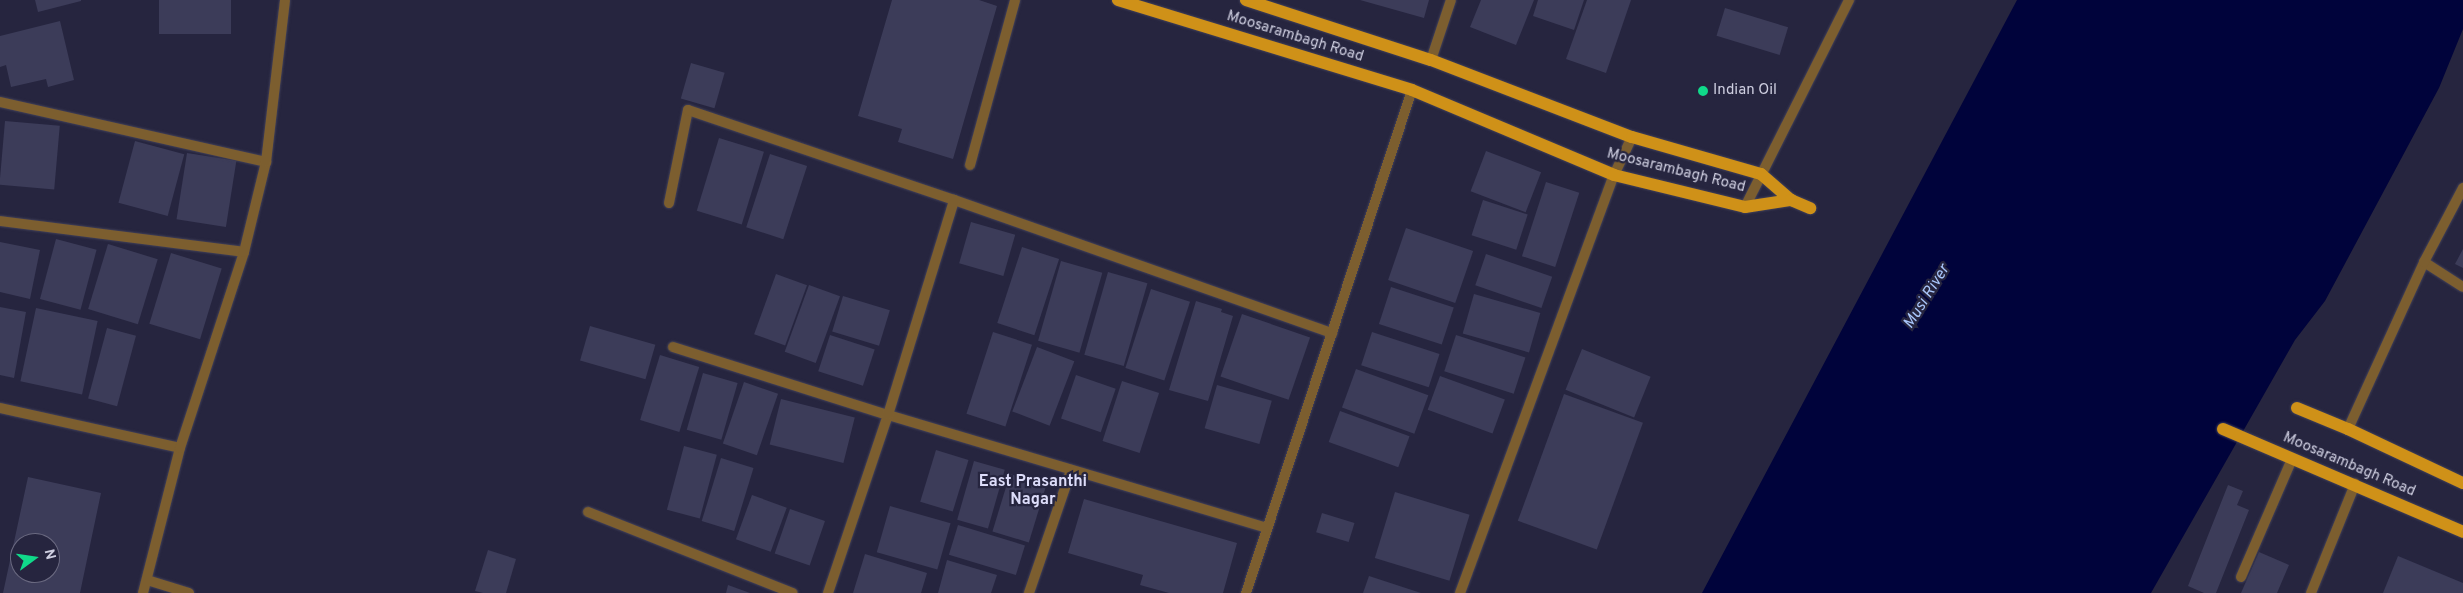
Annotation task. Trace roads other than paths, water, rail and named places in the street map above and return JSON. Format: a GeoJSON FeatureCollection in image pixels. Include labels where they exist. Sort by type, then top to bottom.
{"type":"FeatureCollection","features":[{"type":"Feature","properties":{"kind":"main road","name":"Moosarambagh Road"},"geometry":{"type":"LineString","coordinates":[[1118,0],[1412,90],[1614,175],[1744,207],[1791,200]]}},
{"type":"Feature","properties":{"kind":"main road","name":"Moosarambagh Road"},"geometry":{"type":"LineString","coordinates":[[1246,0],[1430,60],[1632,138],[1761,174],[1791,200]]}},
{"type":"Feature","properties":{"kind":"main road"},"geometry":{"type":"LineString","coordinates":[[1791,200],[1810,208]]}},
{"type":"Feature","properties":{"kind":"main road","name":"Moosarambagh Road"},"geometry":{"type":"LineString","coordinates":[[2297,408],[2348,429],[2463,483]]}},
{"type":"Feature","properties":{"kind":"main road","name":"Moosarambagh Road"},"geometry":{"type":"LineString","coordinates":[[2223,429],[2355,484],[2463,532]]}},
{"type":"Feature","properties":{"kind":"street"},"geometry":{"type":"LineString","coordinates":[[143,593],[180,448],[244,252],[266,162],[285,0]]}},
{"type":"Feature","properties":{"kind":"street"},"geometry":{"type":"LineString","coordinates":[[970,166],[1015,0]]}},
{"type":"Feature","properties":{"kind":"street"},"geometry":{"type":"LineString","coordinates":[[1430,60],[1451,0]]}},
{"type":"Feature","properties":{"kind":"street"},"geometry":{"type":"LineString","coordinates":[[1744,207],[1849,0]]}},
{"type":"Feature","properties":{"kind":"street"},"geometry":{"type":"LineString","coordinates":[[1246,593],[1412,90]]}},
{"type":"Feature","properties":{"kind":"street"},"geometry":{"type":"LineString","coordinates":[[0,102],[266,162]]}},
{"type":"Feature","properties":{"kind":"street"},"geometry":{"type":"LineString","coordinates":[[669,202],[688,110],[954,200],[1332,333]]}},
{"type":"Feature","properties":{"kind":"street"},"geometry":{"type":"LineString","coordinates":[[1460,593],[1614,175],[1632,138]]}},
{"type":"Feature","properties":{"kind":"street"},"geometry":{"type":"LineString","coordinates":[[2348,429],[2424,262],[2463,188]]}},
{"type":"Feature","properties":{"kind":"street"},"geometry":{"type":"LineString","coordinates":[[828,593],[888,415],[954,200]]}},
{"type":"Feature","properties":{"kind":"street"},"geometry":{"type":"LineString","coordinates":[[0,222],[244,252]]}},
{"type":"Feature","properties":{"kind":"street"},"geometry":{"type":"LineString","coordinates":[[2424,262],[2463,287]]}},
{"type":"Feature","properties":{"kind":"street"},"geometry":{"type":"LineString","coordinates":[[674,347],[888,415],[1268,528]]}},
{"type":"Feature","properties":{"kind":"street"},"geometry":{"type":"LineString","coordinates":[[0,408],[180,448]]}},
{"type":"Feature","properties":{"kind":"street"},"geometry":{"type":"LineString","coordinates":[[2241,577],[2292,459]]}},
{"type":"Feature","properties":{"kind":"street"},"geometry":{"type":"LineString","coordinates":[[1029,593],[1071,470]]}},
{"type":"Feature","properties":{"kind":"street"},"geometry":{"type":"LineString","coordinates":[[2312,593],[2355,484]]}},
{"type":"Feature","properties":{"kind":"street"},"geometry":{"type":"LineString","coordinates":[[588,512],[793,593]]}},
{"type":"Feature","properties":{"kind":"street"},"geometry":{"type":"LineString","coordinates":[[147,580],[189,593]]}},
{"type":"Feature","properties":{"kind":"water","name":"Musi River"},"geometry":{"type":"Polygon","coordinates":[[[2017,0],[2463,0],[2463,29],[2439,88],[2325,301],[2295,340],[2151,593],[1702,593],[2017,0]]]}},
{"type":"Feature","properties":{"kind":"place","name":"Indian Oil"},"geometry":{"type":"Point","coordinates":[1703,91]}},
{"type":"Feature","properties":{"kind":"district","name":"East Prasanthi Nagar"},"geometry":{"type":"Point","coordinates":[1033,491]}}]}
